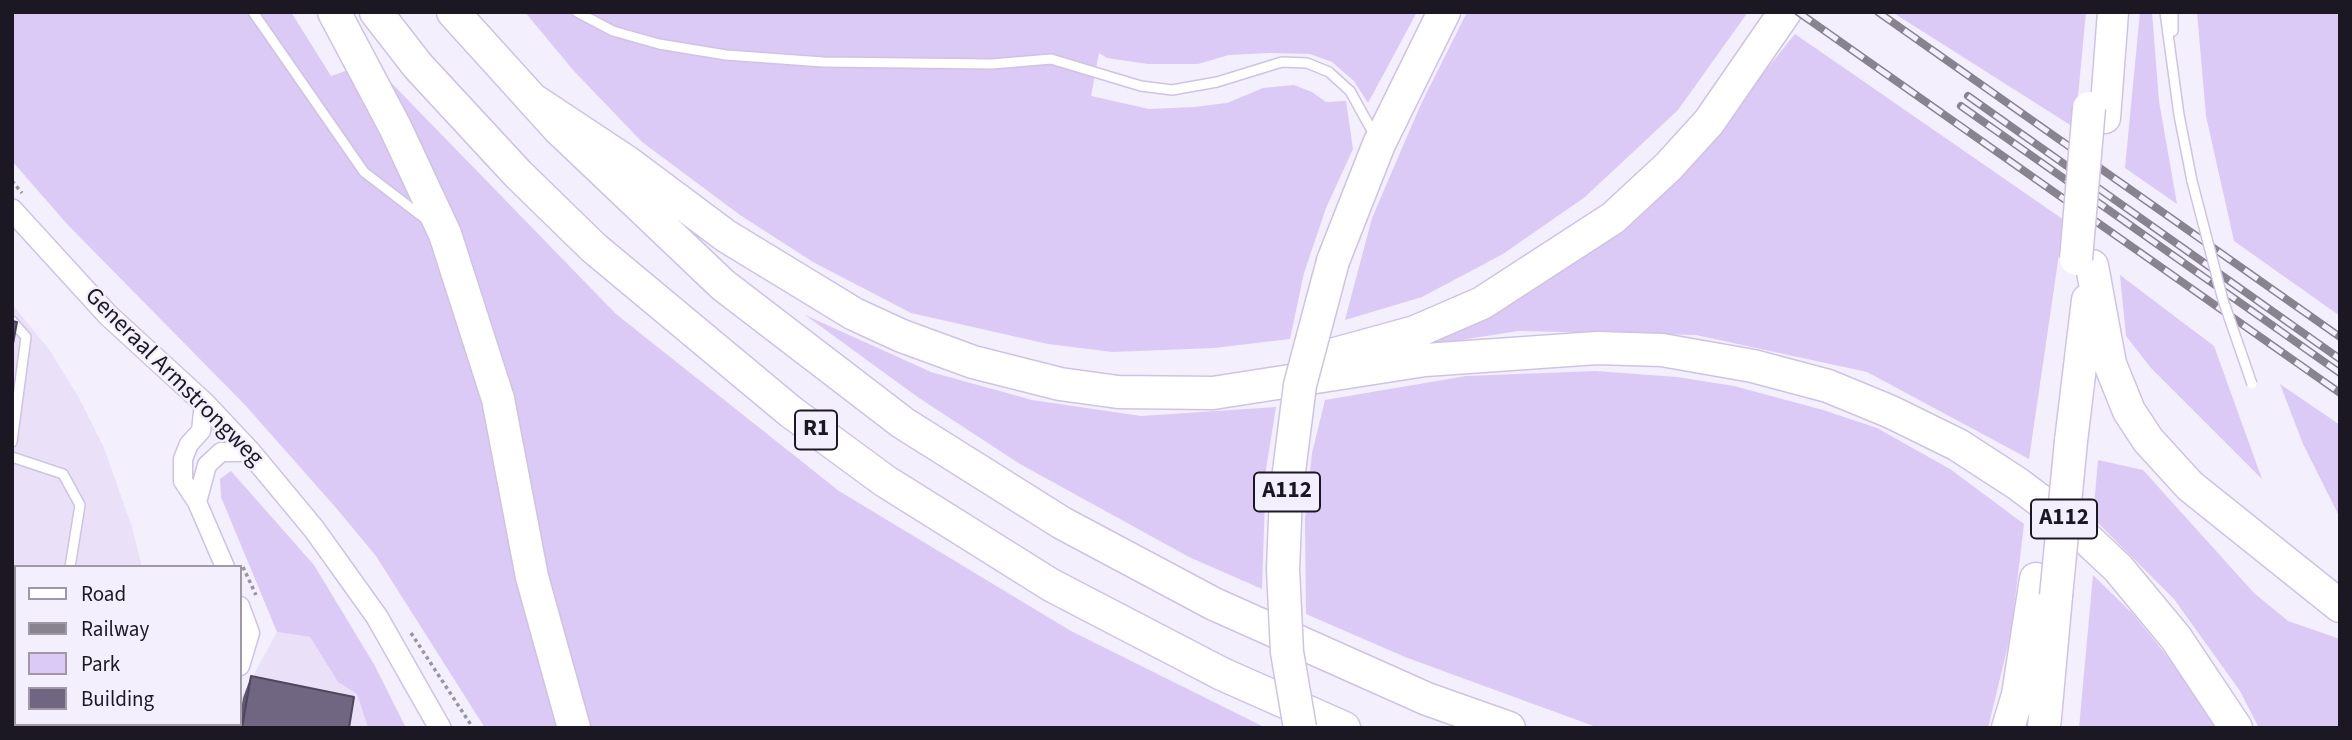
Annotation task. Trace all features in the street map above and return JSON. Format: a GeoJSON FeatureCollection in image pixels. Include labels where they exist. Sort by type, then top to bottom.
{"type":"FeatureCollection","features":[{"type":"Feature","properties":{"kind":"highway"},"geometry":{"type":"LineString","coordinates":[[334,12],[401,139],[444,234],[498,400],[531,577],[574,728]]}},
{"type":"Feature","properties":{"kind":"highway","name":"R1"},"geometry":{"type":"LineString","coordinates":[[376,12],[427,76],[517,174],[585,239],[678,321],[791,412],[896,488],[1051,585],[1222,674],[1344,728]]}},
{"type":"Feature","properties":{"kind":"highway","name":"R1"},"geometry":{"type":"LineString","coordinates":[[453,12],[635,204],[723,285],[903,423],[1062,523],[1214,604],[1427,699],[1509,728]]}},
{"type":"Feature","properties":{"kind":"highway","name":"A112"},"geometry":{"type":"LineString","coordinates":[[1300,728],[1287,652],[1283,569],[1286,495],[1300,385],[1333,261],[1379,144],[1444,12]]}},
{"type":"Feature","properties":{"kind":"highway"},"geometry":{"type":"LineString","coordinates":[[1152,391],[1211,383],[1360,349],[1415,332],[1482,303],[1552,261],[1613,218],[1668,167],[1709,122],[1768,41],[1785,12]]}},
{"type":"Feature","properties":{"kind":"highway"},"geometry":{"type":"LineString","coordinates":[[2097,113],[2099,12]]}},
{"type":"Feature","properties":{"kind":"highway","name":"A112"},"geometry":{"type":"LineString","coordinates":[[2044,728],[2046,587],[2084,262],[2097,113],[2113,12]]}},
{"type":"Feature","properties":{"kind":"highway"},"geometry":{"type":"LineString","coordinates":[[535,101],[627,162],[726,236],[855,314],[902,336],[974,362],[1060,384],[1118,391],[1213,393],[1426,360],[1597,348],[1688,355],[1753,366],[1828,386],[1891,412],[1958,446],[2018,484],[2071,524],[2118,568],[2176,638],[2236,728]]}},
{"type":"Feature","properties":{"kind":"highway"},"geometry":{"type":"LineString","coordinates":[[2084,262],[2110,364],[2129,411],[2148,440],[2190,486],[2340,606]]}},
{"type":"Feature","properties":{"kind":"highway"},"geometry":{"type":"LineString","coordinates":[[531,577],[537,645],[559,728]]}},
{"type":"Feature","properties":{"kind":"highway"},"geometry":{"type":"LineString","coordinates":[[2008,728],[2046,587]]}},
{"type":"Feature","properties":{"kind":"street","name":"Generaal Armstrongweg"},"geometry":{"type":"LineString","coordinates":[[12,210],[108,315],[204,403],[250,452],[350,575],[440,728]]}},
{"type":"Feature","properties":{"kind":"street"},"geometry":{"type":"LineString","coordinates":[[201,431],[204,403]]}},
{"type":"Feature","properties":{"kind":"street"},"geometry":{"type":"LineString","coordinates":[[197,502],[207,465],[221,452],[224,425],[201,431],[189,444],[183,459],[183,481],[233,564]]}},
{"type":"Feature","properties":{"kind":"street"},"geometry":{"type":"LineString","coordinates":[[221,452],[250,452]]}},
{"type":"Feature","properties":{"kind":"street"},"geometry":{"type":"LineString","coordinates":[[242,611],[250,633],[242,659]]}},
{"type":"Feature","properties":{"kind":"lane"},"geometry":{"type":"LineString","coordinates":[[253,12],[364,172],[444,234]]}},
{"type":"Feature","properties":{"kind":"lane"},"geometry":{"type":"LineString","coordinates":[[577,12],[613,31],[636,38],[726,55],[823,62],[940,63],[1051,59],[1141,86],[1172,90],[1217,82],[1282,62],[1307,63],[1329,72],[1350,91],[1379,144]]}},
{"type":"Feature","properties":{"kind":"lane"},"geometry":{"type":"LineString","coordinates":[[2165,12],[2192,181],[2223,300],[2252,384]]}},
{"type":"Feature","properties":{"kind":"lane"},"geometry":{"type":"LineString","coordinates":[[2173,12],[2173,71]]}},
{"type":"Feature","properties":{"kind":"lane"},"geometry":{"type":"LineString","coordinates":[[12,321],[26,337],[12,442]]}},
{"type":"Feature","properties":{"kind":"lane"},"geometry":{"type":"LineString","coordinates":[[12,457],[63,474],[80,505],[70,565]]}},
{"type":"Feature","properties":{"kind":"path"},"geometry":{"type":"LineString","coordinates":[[242,577],[256,597]]}},
{"type":"Feature","properties":{"kind":"shaded area"},"geometry":{"type":"Polygon","coordinates":[[[12,304],[48,348],[78,396],[104,448],[132,527],[142,565],[14,565],[12,587],[12,304]]]}},
{"type":"Feature","properties":{"kind":"shaded area"},"geometry":{"type":"Polygon","coordinates":[[[277,632],[310,637],[338,682],[357,694],[368,728],[12,728],[12,647],[14,726],[242,726],[242,696],[277,632]]]}},
{"type":"Feature","properties":{"kind":"green space"},"geometry":{"type":"Polygon","coordinates":[[[12,12],[291,12],[331,76],[371,62],[616,314],[839,491],[1071,631],[1266,728],[485,728],[376,556],[337,509],[246,406],[67,224],[12,161],[12,12]]]}},
{"type":"Feature","properties":{"kind":"green space"},"geometry":{"type":"Polygon","coordinates":[[[525,12],[1417,12],[1368,103],[1354,81],[1332,62],[1310,54],[1229,55],[1198,64],[1148,64],[1107,58],[1099,53],[1091,96],[1149,109],[1194,107],[1227,103],[1263,88],[1294,85],[1312,92],[1326,102],[1346,101],[1353,149],[1326,208],[1304,273],[1290,339],[1214,348],[1112,352],[1048,344],[911,313],[813,262],[740,215],[642,142],[573,70],[525,12]]]}},
{"type":"Feature","properties":{"kind":"green space"},"geometry":{"type":"Polygon","coordinates":[[[1467,12],[1748,12],[1678,110],[1585,197],[1503,254],[1422,297],[1345,320],[1372,218],[1421,104],[1467,12]]]}},
{"type":"Feature","properties":{"kind":"green space"},"geometry":{"type":"Polygon","coordinates":[[[1892,12],[2086,12],[2075,128],[1892,12]]]}},
{"type":"Feature","properties":{"kind":"green space"},"geometry":{"type":"Polygon","coordinates":[[[2140,12],[2152,12],[2159,101],[2177,204],[2125,168],[2140,12]]]}},
{"type":"Feature","properties":{"kind":"green space"},"geometry":{"type":"Polygon","coordinates":[[[2197,12],[2340,12],[2340,316],[2234,241],[2206,116],[2197,12]]]}},
{"type":"Feature","properties":{"kind":"green space"},"geometry":{"type":"Polygon","coordinates":[[[1795,34],[2064,220],[2029,459],[1867,372],[1696,335],[1518,331],[1379,353],[1470,323],[1609,241],[1703,148],[1795,34]]]}},
{"type":"Feature","properties":{"kind":"green space"},"geometry":{"type":"Polygon","coordinates":[[[2120,275],[2214,346],[2262,479],[2151,368],[2126,336],[2120,275]]]}},
{"type":"Feature","properties":{"kind":"green space"},"geometry":{"type":"Polygon","coordinates":[[[805,315],[931,372],[1032,400],[1141,416],[1276,407],[1266,469],[1262,589],[1189,557],[1020,464],[919,398],[805,315]]]}},
{"type":"Feature","properties":{"kind":"green space"},"geometry":{"type":"Polygon","coordinates":[[[1595,371],[1677,377],[1734,386],[1877,428],[1950,469],[2024,524],[2011,633],[1988,728],[1599,728],[1405,657],[1306,614],[1305,519],[1312,453],[1325,400],[1466,376],[1595,371]]]}},
{"type":"Feature","properties":{"kind":"green space"},"geometry":{"type":"Polygon","coordinates":[[[2280,384],[2340,425],[2340,518],[2303,444],[2280,384]]]}},
{"type":"Feature","properties":{"kind":"green space"},"geometry":{"type":"Polygon","coordinates":[[[2098,460],[2143,470],[2254,593],[2288,621],[2340,639],[2340,728],[2259,728],[2240,691],[2174,599],[2093,518],[2098,460]]]}},
{"type":"Feature","properties":{"kind":"green space"},"geometry":{"type":"Polygon","coordinates":[[[231,471],[314,565],[375,666],[406,728],[368,728],[357,694],[338,682],[310,637],[277,632],[221,497],[220,479],[231,471]]]}},
{"type":"Feature","properties":{"kind":"green space"},"geometry":{"type":"Polygon","coordinates":[[[2093,575],[2133,614],[2196,692],[2218,728],[2079,728],[2093,575]]]}},
{"type":"Feature","properties":{"kind":"building"},"geometry":{"type":"Polygon","coordinates":[[[12,321],[17,322],[12,349],[12,321]]]}},
{"type":"Feature","properties":{"kind":"building"},"geometry":{"type":"Polygon","coordinates":[[[251,676],[354,697],[349,728],[242,728],[251,676]]]}},
{"type":"Feature","properties":{"kind":"building"},"geometry":{"type":"Polygon","coordinates":[[[12,682],[14,726],[80,726],[80,728],[12,728],[12,682]]]}},
{"type":"Feature","properties":{"kind":"railway"},"geometry":{"type":"LineString","coordinates":[[1798,12],[2340,393]]}},
{"type":"Feature","properties":{"kind":"railway"},"geometry":{"type":"LineString","coordinates":[[1878,12],[2340,337]]}},
{"type":"Feature","properties":{"kind":"railway"},"geometry":{"type":"LineString","coordinates":[[1968,96],[2340,359]]}},
{"type":"Feature","properties":{"kind":"railway"},"geometry":{"type":"LineString","coordinates":[[1961,106],[2340,373]]}}]}
